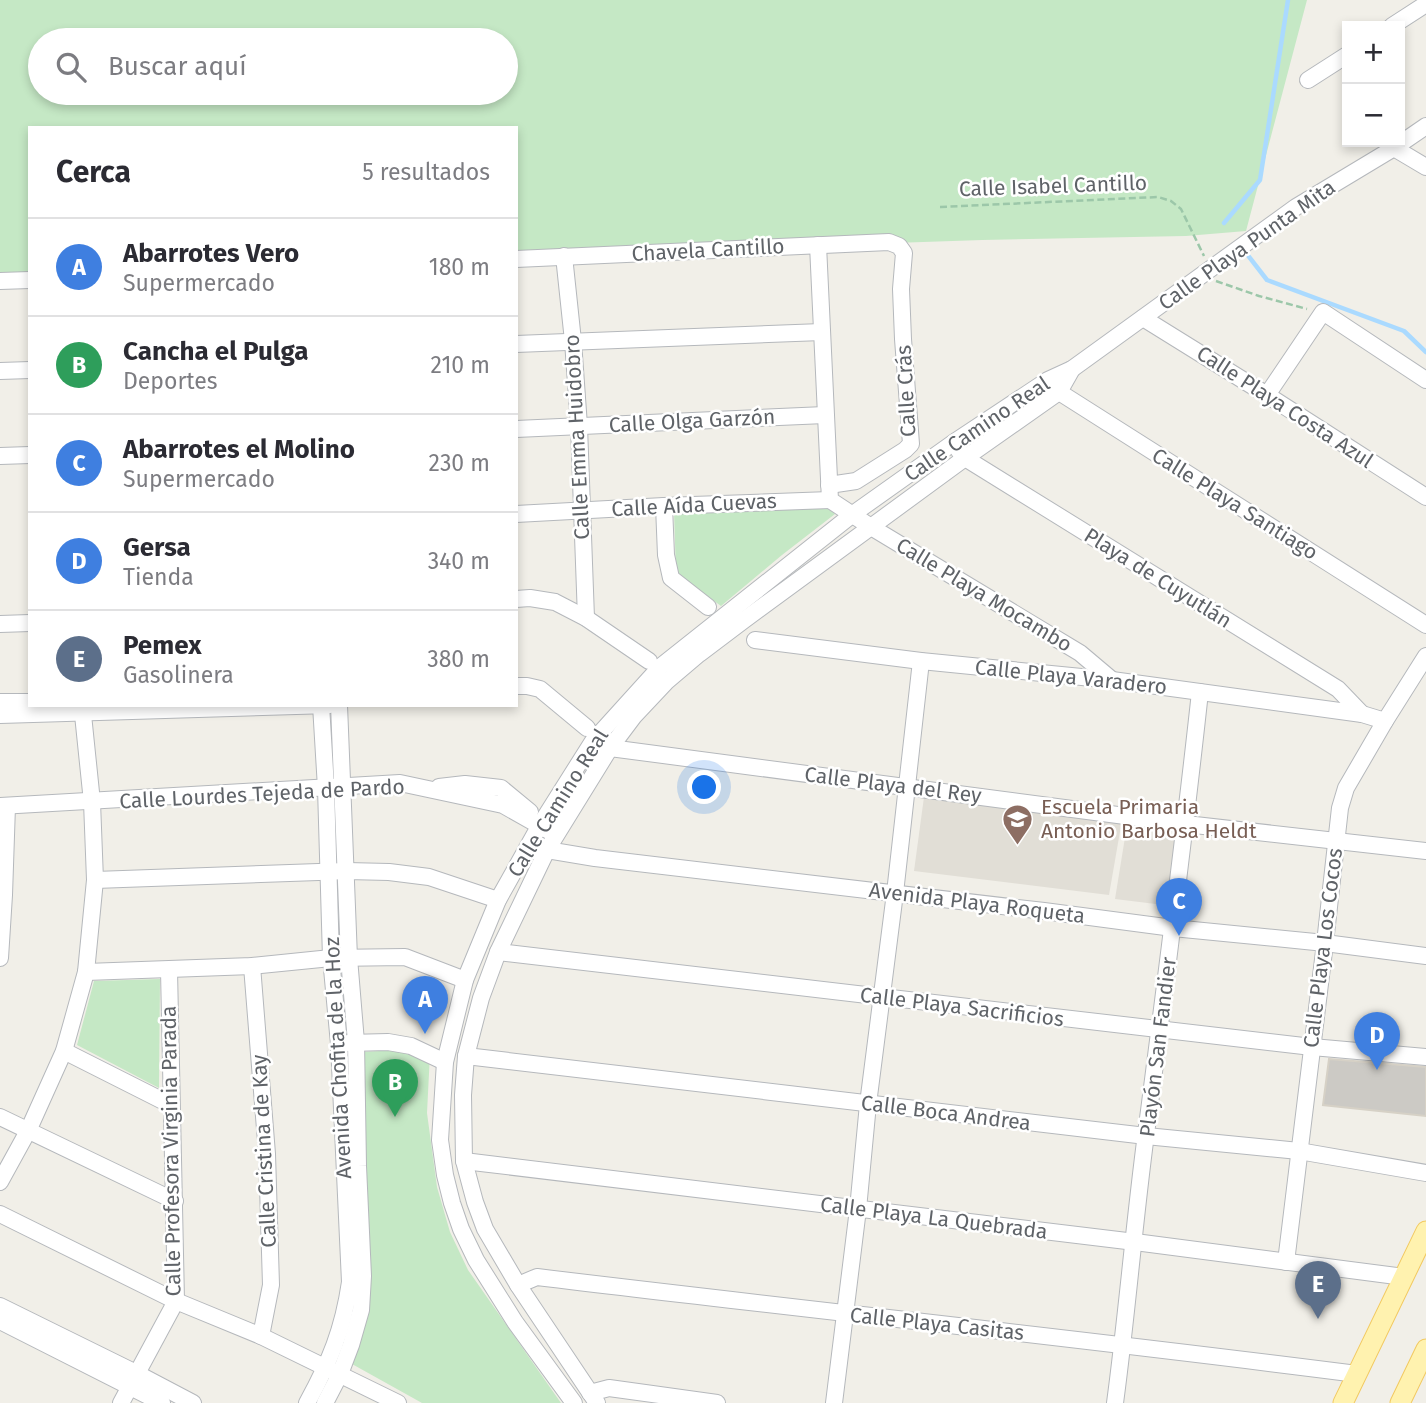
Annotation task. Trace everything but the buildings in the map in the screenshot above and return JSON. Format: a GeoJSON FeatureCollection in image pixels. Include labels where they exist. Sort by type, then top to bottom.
{"type":"FeatureCollection","features":[{"type":"Feature","properties":{"kind":"main road"},"geometry":{"type":"LineString","coordinates":[[1343,1403],[1426,1231]]}},
{"type":"Feature","properties":{"kind":"main road"},"geometry":{"type":"LineString","coordinates":[[1400,1403],[1426,1349]]}},
{"type":"Feature","properties":{"kind":"street"},"geometry":{"type":"LineString","coordinates":[[1400,21],[1426,4]]}},
{"type":"Feature","properties":{"kind":"street"},"geometry":{"type":"LineString","coordinates":[[1308,80],[1342,58]]}},
{"type":"Feature","properties":{"kind":"street","name":"Calle Playa Punta Mita"},"geometry":{"type":"LineString","coordinates":[[1072,369],[1143,318],[1211,275],[1296,207],[1426,126]]}},
{"type":"Feature","properties":{"kind":"street"},"geometry":{"type":"LineString","coordinates":[[1394,148],[1426,167]]}},
{"type":"Feature","properties":{"kind":"street","name":"Chavela Cantillo"},"geometry":{"type":"LineString","coordinates":[[518,259],[889,242],[899,246]]}},
{"type":"Feature","properties":{"kind":"street"},"geometry":{"type":"LineString","coordinates":[[818,245],[829,492]]}},
{"type":"Feature","properties":{"kind":"street","name":"Calle Crás"},"geometry":{"type":"LineString","coordinates":[[829,492],[856,481],[911,444],[901,289],[904,253],[899,246]]}},
{"type":"Feature","properties":{"kind":"street","name":"Calle Emma Huidobro"},"geometry":{"type":"LineString","coordinates":[[564,256],[579,426],[586,618]]}},
{"type":"Feature","properties":{"kind":"street"},"geometry":{"type":"LineString","coordinates":[[0,281],[28,280]]}},
{"type":"Feature","properties":{"kind":"street"},"geometry":{"type":"LineString","coordinates":[[1267,395],[1322,312],[1426,380]]}},
{"type":"Feature","properties":{"kind":"street","name":"Calle Playa Costa Azul"},"geometry":{"type":"LineString","coordinates":[[1143,318],[1426,497]]}},
{"type":"Feature","properties":{"kind":"street"},"geometry":{"type":"LineString","coordinates":[[518,344],[822,332]]}},
{"type":"Feature","properties":{"kind":"street","name":"Calle Camino Real"},"geometry":{"type":"LineString","coordinates":[[594,1398],[517,1285],[485,1229],[464,1161],[463,1095],[466,1056],[481,998],[498,952],[547,850],[610,748],[634,716],[666,682],[699,654],[965,458],[1072,369]]}},
{"type":"Feature","properties":{"kind":"street"},"geometry":{"type":"LineString","coordinates":[[0,371],[28,370]]}},
{"type":"Feature","properties":{"kind":"street","name":"Calle Camino Real"},"geometry":{"type":"LineString","coordinates":[[574,1403],[515,1322],[476,1260],[461,1229],[445,1175],[440,1140],[445,1062],[465,980],[498,901],[540,825],[593,741],[660,667],[853,514],[953,443],[1053,386]]}},
{"type":"Feature","properties":{"kind":"street","name":"Calle Playa Santiago"},"geometry":{"type":"LineString","coordinates":[[1053,386],[1426,625]]}},
{"type":"Feature","properties":{"kind":"street","name":"Calle Olga Garzón"},"geometry":{"type":"LineString","coordinates":[[518,429],[825,415]]}},
{"type":"Feature","properties":{"kind":"street","name":"Playa de Cuyutlán"},"geometry":{"type":"LineString","coordinates":[[953,443],[965,458],[1338,689],[1362,714]]}},
{"type":"Feature","properties":{"kind":"street"},"geometry":{"type":"LineString","coordinates":[[0,456],[28,455]]}},
{"type":"Feature","properties":{"kind":"street","name":"Calle Aída Cuevas"},"geometry":{"type":"LineString","coordinates":[[518,514],[664,506],[829,492]]}},
{"type":"Feature","properties":{"kind":"street","name":"Calle Playa Mocambo"},"geometry":{"type":"LineString","coordinates":[[829,492],[871,527],[1080,653],[1112,680]]}},
{"type":"Feature","properties":{"kind":"street"},"geometry":{"type":"LineString","coordinates":[[664,506],[666,555],[671,578],[708,607]]}},
{"type":"Feature","properties":{"kind":"street"},"geometry":{"type":"LineString","coordinates":[[518,599],[555,602],[586,618],[649,661]]}},
{"type":"Feature","properties":{"kind":"street"},"geometry":{"type":"LineString","coordinates":[[0,624],[28,623]]}},
{"type":"Feature","properties":{"kind":"street","name":"Calle Playa Varadero"},"geometry":{"type":"LineString","coordinates":[[755,640],[921,661],[1112,680],[1362,714],[1385,721]]}},
{"type":"Feature","properties":{"kind":"street","name":"Calle Playa Los Cocos"},"geometry":{"type":"LineString","coordinates":[[1286,1262],[1340,807],[1346,788],[1426,656]]}},
{"type":"Feature","properties":{"kind":"street"},"geometry":{"type":"LineString","coordinates":[[834,1403],[921,661]]}},
{"type":"Feature","properties":{"kind":"street"},"geometry":{"type":"LineString","coordinates":[[518,686],[540,688],[587,729]]}},
{"type":"Feature","properties":{"kind":"street","name":"Playón San Fandier"},"geometry":{"type":"LineString","coordinates":[[1115,1403],[1200,692]]}},
{"type":"Feature","properties":{"kind":"street"},"geometry":{"type":"LineString","coordinates":[[0,702],[28,702]]}},
{"type":"Feature","properties":{"kind":"street"},"geometry":{"type":"LineString","coordinates":[[0,715],[83,709],[242,707]]}},
{"type":"Feature","properties":{"kind":"street","name":"Avenida Chofita de la Hoz"},"geometry":{"type":"LineString","coordinates":[[321,707],[346,871],[356,1042],[351,1166]]}},
{"type":"Feature","properties":{"kind":"street","name":"Avenida Chofita de la Hoz"},"geometry":{"type":"LineString","coordinates":[[307,1403],[351,1345],[361,1310],[363,1276],[331,958],[329,873],[336,707]]}},
{"type":"Feature","properties":{"kind":"street"},"geometry":{"type":"LineString","coordinates":[[0,1182],[28,1131],[64,1051],[86,972],[94,880],[92,802],[83,709]]}},
{"type":"Feature","properties":{"kind":"street","name":"Calle Playa del Rey"},"geometry":{"type":"LineString","coordinates":[[610,748],[1186,824],[1426,851]]}},
{"type":"Feature","properties":{"kind":"street","name":"Calle Lourdes Tejeda de Pardo"},"geometry":{"type":"LineString","coordinates":[[4,806],[400,783],[503,805],[557,836]]}},
{"type":"Feature","properties":{"kind":"street"},"geometry":{"type":"LineString","coordinates":[[0,958],[4,895],[4,806]]}},
{"type":"Feature","properties":{"kind":"street","name":"Avenida Playa Roqueta"},"geometry":{"type":"LineString","coordinates":[[531,841],[547,850],[594,858],[1426,956]]}},
{"type":"Feature","properties":{"kind":"street"},"geometry":{"type":"LineString","coordinates":[[94,880],[346,871],[389,872],[429,877],[498,901]]}},
{"type":"Feature","properties":{"kind":"street","name":"Calle Playa Sacrificios"},"geometry":{"type":"LineString","coordinates":[[498,952],[1312,1047],[1426,1057]]}},
{"type":"Feature","properties":{"kind":"street"},"geometry":{"type":"LineString","coordinates":[[86,972],[252,966],[331,958],[405,957],[465,980]]}},
{"type":"Feature","properties":{"kind":"street","name":"Calle Cristina de Kay"},"geometry":{"type":"LineString","coordinates":[[252,966],[267,1154],[271,1285],[261,1336]]}},
{"type":"Feature","properties":{"kind":"street","name":"Calle Profesora Virginia Parada"},"geometry":{"type":"LineString","coordinates":[[121,1403],[176,1301],[169,970]]}},
{"type":"Feature","properties":{"kind":"street"},"geometry":{"type":"LineString","coordinates":[[339,1044],[388,1042],[411,1046],[445,1062]]}},
{"type":"Feature","properties":{"kind":"street"},"geometry":{"type":"LineString","coordinates":[[64,1051],[171,1105]]}},
{"type":"Feature","properties":{"kind":"street","name":"Calle Boca Andrea"},"geometry":{"type":"LineString","coordinates":[[466,1056],[1146,1136],[1299,1151],[1426,1173]]}},
{"type":"Feature","properties":{"kind":"street"},"geometry":{"type":"LineString","coordinates":[[0,1117],[174,1201]]}},
{"type":"Feature","properties":{"kind":"street","name":"Calle Playa La Quebrada"},"geometry":{"type":"LineString","coordinates":[[464,1161],[1404,1277]]}},
{"type":"Feature","properties":{"kind":"street"},"geometry":{"type":"LineString","coordinates":[[0,1214],[176,1301],[261,1336],[398,1403]]}},
{"type":"Feature","properties":{"kind":"street","name":"Calle Playa Casitas"},"geometry":{"type":"LineString","coordinates":[[517,1285],[537,1277],[1123,1344],[1357,1374]]}},
{"type":"Feature","properties":{"kind":"street"},"geometry":{"type":"LineString","coordinates":[[0,1306],[133,1379],[162,1403]]}},
{"type":"Feature","properties":{"kind":"street"},"geometry":{"type":"LineString","coordinates":[[0,1321],[193,1403]]}},
{"type":"Feature","properties":{"kind":"street","name":"Avenida Chofita de la Hoz"},"geometry":{"type":"LineString","coordinates":[[326,1403],[333,1371]]}},
{"type":"Feature","properties":{"kind":"street"},"geometry":{"type":"LineString","coordinates":[[594,1398],[609,1388],[717,1403]]}},
{"type":"Feature","properties":{"kind":"path","name":"Calle Isabel Cantillo"},"geometry":{"type":"LineString","coordinates":[[940,207],[1158,197],[1171,201],[1181,209],[1211,275]]}},
{"type":"Feature","properties":{"kind":"path"},"geometry":{"type":"LineString","coordinates":[[1211,275],[1259,296],[1322,312]]}},
{"type":"Feature","properties":{"kind":"shaded area","name":"Escuela Primaria Antonio Barbosa Heldt"},"geometry":{"type":"Polygon","coordinates":[[[924,797],[1122,820],[1109,895],[914,871],[924,797]]]}},
{"type":"Feature","properties":{"kind":"shaded area"},"geometry":{"type":"Polygon","coordinates":[[[1127,825],[1181,830],[1172,906],[1115,899],[1127,825]]]}},
{"type":"Feature","properties":{"kind":"green space"},"geometry":{"type":"Polygon","coordinates":[[[0,0],[1307,0],[1246,231],[1186,236],[518,256],[518,126],[28,126],[28,272],[0,273],[0,0]]]}},
{"type":"Feature","properties":{"kind":"green space"},"geometry":{"type":"Polygon","coordinates":[[[824,505],[835,514],[721,606],[676,573],[674,512],[824,505]]]}},
{"type":"Feature","properties":{"kind":"green space"},"geometry":{"type":"Polygon","coordinates":[[[160,979],[159,1088],[77,1045],[94,981],[160,979]]]}},
{"type":"Feature","properties":{"kind":"green space"},"geometry":{"type":"Polygon","coordinates":[[[398,1050],[430,1054],[427,1113],[437,1187],[450,1232],[468,1270],[561,1403],[422,1403],[352,1364],[361,1052],[398,1050]]]}},
{"type":"Feature","properties":{"kind":"waterway"},"geometry":{"type":"LineString","coordinates":[[1224,223],[1260,180],[1288,0]]}},
{"type":"Feature","properties":{"kind":"waterway"},"geometry":{"type":"LineString","coordinates":[[1243,249],[1267,280],[1404,331],[1426,352]]}},
{"type":"Feature","properties":{"kind":"place","name":"Escuela Primaria Antonio Barbosa Heldt"},"geometry":{"type":"Point","coordinates":[1018,846]}},
{"type":"Feature","properties":{"kind":"place","name":"Abarrotes el Molino"},"geometry":{"type":"Point","coordinates":[1179,936]}},
{"type":"Feature","properties":{"kind":"place","name":"Abarrotes Vero"},"geometry":{"type":"Point","coordinates":[425,1034]}},
{"type":"Feature","properties":{"kind":"place","name":"Gersa"},"geometry":{"type":"Point","coordinates":[1377,1070]}},
{"type":"Feature","properties":{"kind":"place","name":"Cancha el Pulga"},"geometry":{"type":"Point","coordinates":[395,1117]}},
{"type":"Feature","properties":{"kind":"place","name":"Pemex"},"geometry":{"type":"Point","coordinates":[1318,1319]}}]}
